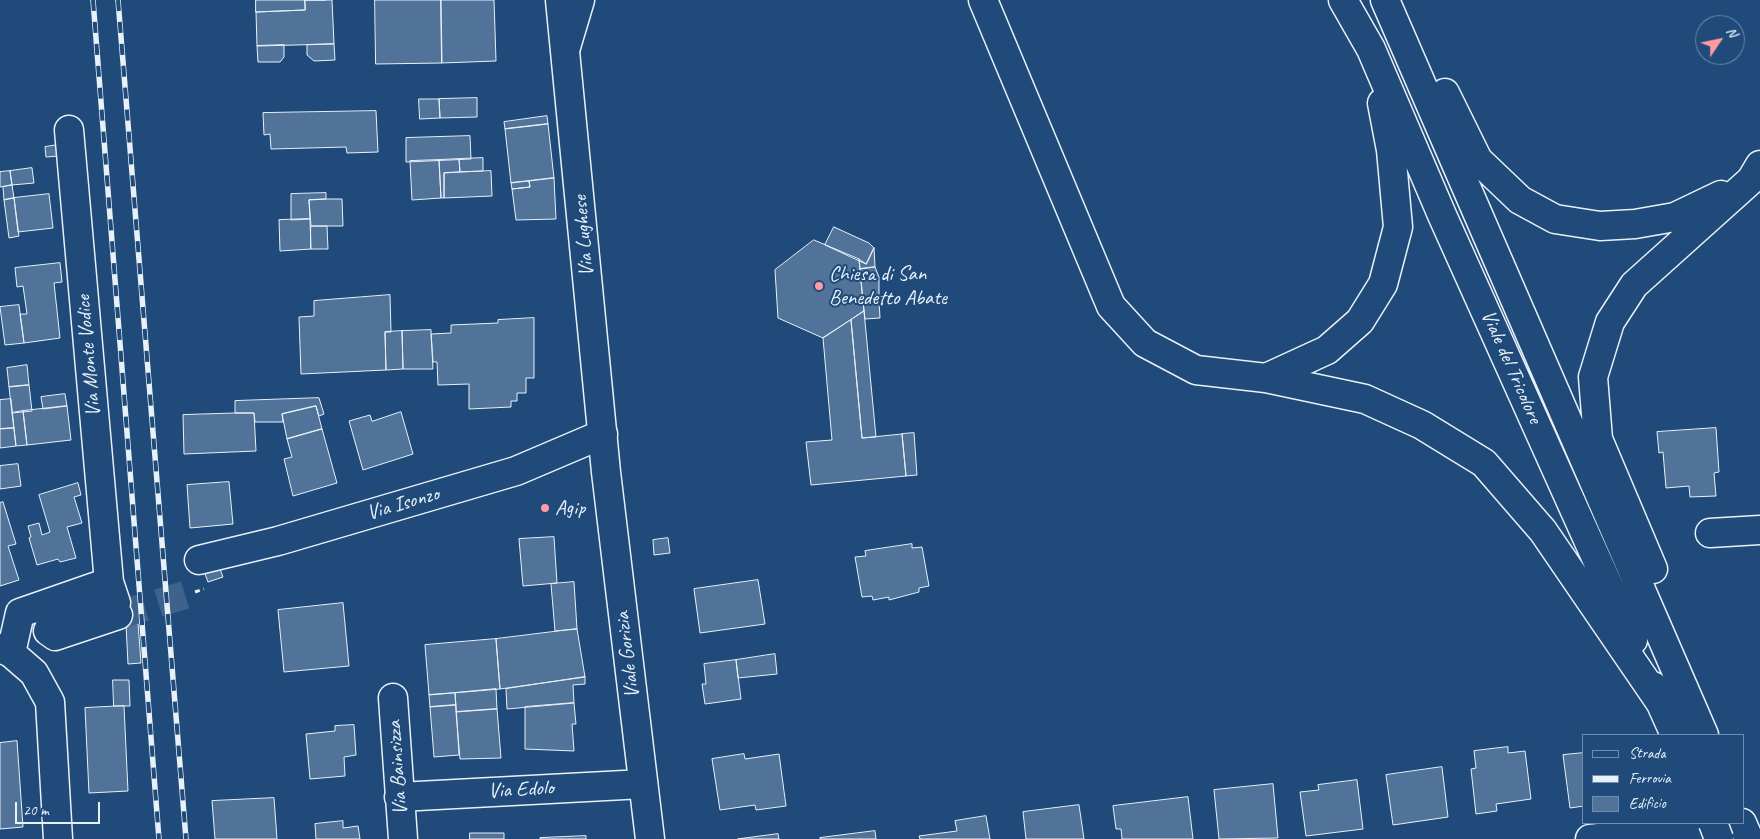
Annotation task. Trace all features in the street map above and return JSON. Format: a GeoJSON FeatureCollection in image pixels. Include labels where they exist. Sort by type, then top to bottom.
{"type":"FeatureCollection","features":[{"type":"Feature","properties":{"kind":"main road","name":"Via Lughese"},"geometry":{"type":"LineString","coordinates":[[560,0],[606,472]]}},
{"type":"Feature","properties":{"kind":"main road"},"geometry":{"type":"LineString","coordinates":[[566,47],[580,0]]}},
{"type":"Feature","properties":{"kind":"main road"},"geometry":{"type":"LineString","coordinates":[[984,0],[1111,306],[1145,343],[1196,370],[1266,378],[1365,399],[1422,424],[1484,463],[1544,531],[1660,702]]}},
{"type":"Feature","properties":{"kind":"main road","name":"Viale del Tricolore"},"geometry":{"type":"LineString","coordinates":[[1343,0],[1371,49],[1442,215],[1675,734]]}},
{"type":"Feature","properties":{"kind":"main road","name":"Viale del Tricolore"},"geometry":{"type":"LineString","coordinates":[[1385,0],[1704,734]]}},
{"type":"Feature","properties":{"kind":"main road"},"geometry":{"type":"LineString","coordinates":[[1403,38],[1438,77],[1478,160],[1520,200],[1556,219],[1600,226],[1635,224],[1676,217],[1756,172]]}},
{"type":"Feature","properties":{"kind":"main road"},"geometry":{"type":"LineString","coordinates":[[1266,378],[1327,350],[1360,321],[1383,284],[1398,227],[1391,150],[1371,49]]}},
{"type":"Feature","properties":{"kind":"main road","name":"Via Monte Vodice"},"geometry":{"type":"LineString","coordinates":[[69,130],[110,582],[116,603],[51,624],[48,631],[55,636],[118,615]]}},
{"type":"Feature","properties":{"kind":"main road"},"geometry":{"type":"LineString","coordinates":[[1686,691],[1660,586],[1598,439],[1593,377],[1610,322],[1634,285],[1756,172]]}},
{"type":"Feature","properties":{"kind":"main road","name":"Via Isonzo"},"geometry":{"type":"LineString","coordinates":[[199,560],[278,541],[516,471],[603,434]]}},
{"type":"Feature","properties":{"kind":"main road","name":"Viale Gorizia"},"geometry":{"type":"LineString","coordinates":[[606,472],[650,839]]}},
{"type":"Feature","properties":{"kind":"main road"},"geometry":{"type":"LineString","coordinates":[[1710,533],[1760,530]]}},
{"type":"Feature","properties":{"kind":"main road"},"geometry":{"type":"LineString","coordinates":[[58,839],[50,702],[34,673],[5,650],[20,613],[110,582]]}},
{"type":"Feature","properties":{"kind":"main road","name":"Via Bainsizza"},"geometry":{"type":"LineString","coordinates":[[393,698],[403,839]]}},
{"type":"Feature","properties":{"kind":"main road","name":"Via Edolo"},"geometry":{"type":"LineString","coordinates":[[399,797],[643,784]]}},
{"type":"Feature","properties":{"kind":"main road"},"geometry":{"type":"LineString","coordinates":[[1745,822],[1760,820]]}},
{"type":"Feature","properties":{"kind":"main road"},"geometry":{"type":"LineString","coordinates":[[1712,824],[1720,839]]}},
{"type":"Feature","properties":{"kind":"main road"},"geometry":{"type":"LineString","coordinates":[[1590,839],[1668,834],[1727,824]]}},
{"type":"Feature","properties":{"kind":"main road"},"geometry":{"type":"LineString","coordinates":[[1744,824],[1749,839]]}},
{"type":"Feature","properties":{"kind":"building"},"geometry":{"type":"Polygon","coordinates":[[[256,0],[305,0],[305,10],[256,12],[256,0]]]}},
{"type":"Feature","properties":{"kind":"building"},"geometry":{"type":"Polygon","coordinates":[[[305,0],[332,0],[334,44],[257,46],[256,12],[305,10],[305,0]]]}},
{"type":"Feature","properties":{"kind":"building"},"geometry":{"type":"Polygon","coordinates":[[[375,0],[441,0],[442,63],[376,64],[375,0]]]}},
{"type":"Feature","properties":{"kind":"building"},"geometry":{"type":"Polygon","coordinates":[[[441,0],[494,0],[496,61],[442,63],[441,0]]]}},
{"type":"Feature","properties":{"kind":"building"},"geometry":{"type":"Polygon","coordinates":[[[334,44],[335,60],[314,61],[307,55],[307,45],[334,44]]]}},
{"type":"Feature","properties":{"kind":"building"},"geometry":{"type":"Polygon","coordinates":[[[284,45],[284,57],[280,62],[258,62],[257,46],[284,45]]]}},
{"type":"Feature","properties":{"kind":"building"},"geometry":{"type":"Polygon","coordinates":[[[477,98],[477,117],[440,118],[439,99],[477,98]]]}},
{"type":"Feature","properties":{"kind":"building"},"geometry":{"type":"Polygon","coordinates":[[[419,99],[439,99],[440,118],[420,119],[419,99]]]}},
{"type":"Feature","properties":{"kind":"building"},"geometry":{"type":"Polygon","coordinates":[[[376,111],[378,152],[347,153],[346,147],[271,149],[270,134],[264,135],[263,113],[376,111]]]}},
{"type":"Feature","properties":{"kind":"building"},"geometry":{"type":"Polygon","coordinates":[[[547,116],[548,124],[505,129],[504,122],[547,116]]]}},
{"type":"Feature","properties":{"kind":"building"},"geometry":{"type":"Polygon","coordinates":[[[548,124],[554,178],[511,183],[505,129],[548,124]]]}},
{"type":"Feature","properties":{"kind":"building"},"geometry":{"type":"Polygon","coordinates":[[[470,136],[471,159],[406,162],[406,138],[470,136]]]}},
{"type":"Feature","properties":{"kind":"building"},"geometry":{"type":"Polygon","coordinates":[[[58,145],[59,156],[46,157],[45,147],[58,145]]]}},
{"type":"Feature","properties":{"kind":"building"},"geometry":{"type":"Polygon","coordinates":[[[483,158],[483,171],[460,172],[459,159],[483,158]]]}},
{"type":"Feature","properties":{"kind":"building"},"geometry":{"type":"Polygon","coordinates":[[[459,159],[460,172],[444,173],[444,198],[441,198],[439,160],[459,159]]]}},
{"type":"Feature","properties":{"kind":"building"},"geometry":{"type":"Polygon","coordinates":[[[439,160],[441,198],[412,200],[410,161],[439,160]]]}},
{"type":"Feature","properties":{"kind":"building"},"geometry":{"type":"Polygon","coordinates":[[[32,168],[34,183],[12,185],[10,171],[32,168]]]}},
{"type":"Feature","properties":{"kind":"building"},"geometry":{"type":"Polygon","coordinates":[[[10,171],[12,185],[0,187],[0,172],[10,171]]]}},
{"type":"Feature","properties":{"kind":"building"},"geometry":{"type":"Polygon","coordinates":[[[491,171],[492,196],[444,198],[444,173],[491,171]]]}},
{"type":"Feature","properties":{"kind":"building"},"geometry":{"type":"Polygon","coordinates":[[[554,178],[556,219],[516,220],[512,189],[530,187],[529,181],[554,178]]]}},
{"type":"Feature","properties":{"kind":"building"},"geometry":{"type":"Polygon","coordinates":[[[529,181],[530,187],[512,189],[511,183],[529,181]]]}},
{"type":"Feature","properties":{"kind":"building"},"geometry":{"type":"Polygon","coordinates":[[[12,185],[14,198],[4,200],[3,187],[12,185]]]}},
{"type":"Feature","properties":{"kind":"building"},"geometry":{"type":"Polygon","coordinates":[[[326,193],[326,199],[309,200],[310,219],[291,220],[291,194],[326,193]]]}},
{"type":"Feature","properties":{"kind":"building"},"geometry":{"type":"Polygon","coordinates":[[[49,194],[53,228],[18,232],[14,198],[49,194]]]}},
{"type":"Feature","properties":{"kind":"building"},"geometry":{"type":"Polygon","coordinates":[[[14,198],[19,236],[9,238],[4,200],[14,198]]]}},
{"type":"Feature","properties":{"kind":"building"},"geometry":{"type":"Polygon","coordinates":[[[342,199],[343,226],[311,226],[309,200],[342,199]]]}},
{"type":"Feature","properties":{"kind":"building"},"geometry":{"type":"Polygon","coordinates":[[[310,219],[311,249],[280,251],[279,220],[310,219]]]}},
{"type":"Feature","properties":{"kind":"building"},"geometry":{"type":"Polygon","coordinates":[[[311,226],[327,226],[328,249],[311,249],[311,226]]]}},
{"type":"Feature","properties":{"kind":"building"},"geometry":{"type":"Polygon","coordinates":[[[834,227],[869,243],[874,248],[866,264],[825,245],[834,227]]]}},
{"type":"Feature","properties":{"kind":"building","name":"Chiesa di San Benedetto Abate"},"geometry":{"type":"Polygon","coordinates":[[[814,240],[859,259],[864,311],[823,338],[778,318],[775,270],[814,240]]]}},
{"type":"Feature","properties":{"kind":"building"},"geometry":{"type":"Polygon","coordinates":[[[874,248],[875,267],[860,269],[859,259],[866,264],[874,248]]]}},
{"type":"Feature","properties":{"kind":"building"},"geometry":{"type":"Polygon","coordinates":[[[60,263],[62,282],[54,283],[60,338],[24,343],[20,314],[27,314],[23,286],[17,287],[15,268],[60,263]]]}},
{"type":"Feature","properties":{"kind":"building"},"geometry":{"type":"Polygon","coordinates":[[[875,267],[879,277],[879,300],[863,302],[860,269],[875,267]]]}},
{"type":"Feature","properties":{"kind":"building"},"geometry":{"type":"Polygon","coordinates":[[[390,295],[391,332],[385,332],[386,370],[301,374],[299,317],[314,316],[314,301],[390,295]]]}},
{"type":"Feature","properties":{"kind":"building"},"geometry":{"type":"Polygon","coordinates":[[[879,300],[880,318],[865,319],[863,302],[879,300]]]}},
{"type":"Feature","properties":{"kind":"building"},"geometry":{"type":"Polygon","coordinates":[[[19,305],[24,343],[5,345],[0,307],[19,305]]]}},
{"type":"Feature","properties":{"kind":"building"},"geometry":{"type":"Polygon","coordinates":[[[864,311],[876,437],[862,438],[851,320],[864,311]]]}},
{"type":"Feature","properties":{"kind":"building"},"geometry":{"type":"Polygon","coordinates":[[[534,318],[534,378],[526,378],[526,393],[517,393],[517,401],[511,401],[511,407],[469,409],[469,384],[438,385],[437,362],[433,362],[431,334],[451,333],[451,325],[498,323],[498,320],[534,318]]]}},
{"type":"Feature","properties":{"kind":"building"},"geometry":{"type":"Polygon","coordinates":[[[851,320],[862,438],[902,434],[906,476],[811,485],[806,442],[832,440],[823,338],[851,320]]]}},
{"type":"Feature","properties":{"kind":"building"},"geometry":{"type":"Polygon","coordinates":[[[431,330],[433,369],[403,369],[402,331],[431,330]]]}},
{"type":"Feature","properties":{"kind":"building"},"geometry":{"type":"Polygon","coordinates":[[[402,331],[403,369],[386,370],[385,332],[402,331]]]}},
{"type":"Feature","properties":{"kind":"building"},"geometry":{"type":"Polygon","coordinates":[[[27,365],[29,385],[9,387],[7,368],[27,365]]]}},
{"type":"Feature","properties":{"kind":"building"},"geometry":{"type":"Polygon","coordinates":[[[29,385],[32,411],[12,413],[9,387],[29,385]]]}},
{"type":"Feature","properties":{"kind":"building"},"geometry":{"type":"Polygon","coordinates":[[[65,394],[67,406],[43,409],[41,397],[65,394]]]}},
{"type":"Feature","properties":{"kind":"building"},"geometry":{"type":"Polygon","coordinates":[[[319,398],[324,414],[319,416],[316,406],[282,414],[283,422],[255,422],[254,413],[235,413],[235,401],[319,398]]]}},
{"type":"Feature","properties":{"kind":"building"},"geometry":{"type":"Polygon","coordinates":[[[11,399],[14,428],[0,429],[0,400],[11,399]]]}},
{"type":"Feature","properties":{"kind":"building"},"geometry":{"type":"Polygon","coordinates":[[[67,406],[71,440],[27,445],[23,411],[67,406]]]}},
{"type":"Feature","properties":{"kind":"building"},"geometry":{"type":"Polygon","coordinates":[[[316,406],[322,429],[287,439],[282,414],[316,406]]]}},
{"type":"Feature","properties":{"kind":"building"},"geometry":{"type":"Polygon","coordinates":[[[23,411],[27,445],[16,446],[12,413],[23,411]]]}},
{"type":"Feature","properties":{"kind":"building"},"geometry":{"type":"Polygon","coordinates":[[[401,412],[413,454],[363,470],[349,421],[370,415],[372,421],[401,412]]]}},
{"type":"Feature","properties":{"kind":"building"},"geometry":{"type":"Polygon","coordinates":[[[254,413],[256,451],[184,454],[183,415],[254,413]]]}},
{"type":"Feature","properties":{"kind":"building"},"geometry":{"type":"Polygon","coordinates":[[[14,428],[16,446],[0,448],[0,429],[14,428]]]}},
{"type":"Feature","properties":{"kind":"building"},"geometry":{"type":"Polygon","coordinates":[[[1716,428],[1719,472],[1714,473],[1716,496],[1690,497],[1689,486],[1666,488],[1663,452],[1659,453],[1657,432],[1716,428]]]}},
{"type":"Feature","properties":{"kind":"building"},"geometry":{"type":"Polygon","coordinates":[[[322,429],[337,483],[293,496],[284,459],[292,457],[287,439],[322,429]]]}},
{"type":"Feature","properties":{"kind":"building"},"geometry":{"type":"Polygon","coordinates":[[[914,433],[917,475],[906,476],[902,434],[914,433]]]}},
{"type":"Feature","properties":{"kind":"building"},"geometry":{"type":"Polygon","coordinates":[[[18,464],[21,486],[0,489],[0,466],[18,464]]]}},
{"type":"Feature","properties":{"kind":"building"},"geometry":{"type":"Polygon","coordinates":[[[229,482],[233,524],[190,528],[187,485],[229,482]]]}},
{"type":"Feature","properties":{"kind":"building"},"geometry":{"type":"Polygon","coordinates":[[[78,483],[81,495],[74,497],[82,523],[67,527],[76,558],[60,562],[58,559],[37,565],[29,538],[31,537],[28,526],[39,523],[42,535],[50,532],[39,495],[78,483]]]}},
{"type":"Feature","properties":{"kind":"building"},"geometry":{"type":"Polygon","coordinates":[[[3,502],[16,544],[8,546],[19,580],[0,586],[0,503],[3,502]]]}},
{"type":"Feature","properties":{"kind":"building"},"geometry":{"type":"Polygon","coordinates":[[[554,537],[557,583],[523,586],[519,539],[554,537]]]}},
{"type":"Feature","properties":{"kind":"building"},"geometry":{"type":"Polygon","coordinates":[[[668,538],[670,553],[654,555],[653,540],[668,538]]]}},
{"type":"Feature","properties":{"kind":"building"},"geometry":{"type":"Polygon","coordinates":[[[912,544],[912,548],[922,547],[929,586],[919,588],[919,592],[889,600],[889,597],[873,600],[872,596],[862,597],[855,557],[866,556],[865,551],[912,544]]]}},
{"type":"Feature","properties":{"kind":"building"},"geometry":{"type":"Polygon","coordinates":[[[219,566],[223,577],[208,582],[204,571],[219,566]]]}},
{"type":"Feature","properties":{"kind":"building"},"geometry":{"type":"Polygon","coordinates":[[[758,580],[765,624],[700,633],[694,589],[758,580]]]}},
{"type":"Feature","properties":{"kind":"building"},"geometry":{"type":"Polygon","coordinates":[[[574,582],[577,629],[555,631],[551,584],[574,582]]]}},
{"type":"Feature","properties":{"kind":"building"},"geometry":{"type":"Polygon","coordinates":[[[343,603],[349,666],[284,672],[278,610],[343,603]]]}},
{"type":"Feature","properties":{"kind":"building"},"geometry":{"type":"Polygon","coordinates":[[[138,623],[141,663],[128,664],[126,624],[138,623]]]}},
{"type":"Feature","properties":{"kind":"building"},"geometry":{"type":"Polygon","coordinates":[[[577,629],[585,677],[500,689],[496,639],[577,629]]]}},
{"type":"Feature","properties":{"kind":"building"},"geometry":{"type":"Polygon","coordinates":[[[496,639],[500,689],[429,695],[425,645],[496,639]]]}},
{"type":"Feature","properties":{"kind":"building"},"geometry":{"type":"Polygon","coordinates":[[[775,654],[777,674],[738,678],[736,660],[775,654]]]}},
{"type":"Feature","properties":{"kind":"building"},"geometry":{"type":"Polygon","coordinates":[[[736,660],[741,699],[705,704],[702,684],[706,684],[704,664],[736,660]]]}},
{"type":"Feature","properties":{"kind":"building"},"geometry":{"type":"Polygon","coordinates":[[[585,677],[585,684],[573,685],[574,703],[507,709],[506,689],[585,677]]]}},
{"type":"Feature","properties":{"kind":"building"},"geometry":{"type":"Polygon","coordinates":[[[113,680],[129,680],[130,706],[114,706],[113,680]]]}},
{"type":"Feature","properties":{"kind":"building"},"geometry":{"type":"Polygon","coordinates":[[[496,689],[497,709],[456,712],[455,693],[496,689]]]}},
{"type":"Feature","properties":{"kind":"building"},"geometry":{"type":"Polygon","coordinates":[[[455,693],[456,705],[430,707],[429,695],[455,693]]]}},
{"type":"Feature","properties":{"kind":"building"},"geometry":{"type":"Polygon","coordinates":[[[574,703],[576,724],[572,724],[574,751],[525,749],[525,707],[574,703]]]}},
{"type":"Feature","properties":{"kind":"building"},"geometry":{"type":"Polygon","coordinates":[[[456,705],[459,755],[434,757],[430,707],[456,705]]]}},
{"type":"Feature","properties":{"kind":"building"},"geometry":{"type":"Polygon","coordinates":[[[124,706],[128,791],[89,793],[85,708],[124,706]]]}},
{"type":"Feature","properties":{"kind":"building"},"geometry":{"type":"Polygon","coordinates":[[[497,709],[501,758],[460,759],[456,712],[497,709]]]}},
{"type":"Feature","properties":{"kind":"building"},"geometry":{"type":"Polygon","coordinates":[[[354,725],[356,755],[344,757],[345,776],[310,779],[306,734],[335,731],[335,726],[354,725]]]}},
{"type":"Feature","properties":{"kind":"building"},"geometry":{"type":"Polygon","coordinates":[[[17,741],[23,827],[0,829],[0,743],[17,741]]]}},
{"type":"Feature","properties":{"kind":"building"},"geometry":{"type":"Polygon","coordinates":[[[1508,747],[1508,753],[1525,751],[1531,799],[1496,804],[1497,811],[1476,814],[1471,769],[1476,768],[1474,751],[1508,747]]]}},
{"type":"Feature","properties":{"kind":"building"},"geometry":{"type":"Polygon","coordinates":[[[1582,753],[1582,806],[1570,808],[1563,755],[1582,753]]]}},
{"type":"Feature","properties":{"kind":"building"},"geometry":{"type":"Polygon","coordinates":[[[744,754],[745,759],[779,754],[786,806],[756,810],[755,805],[720,810],[712,759],[744,754]]]}},
{"type":"Feature","properties":{"kind":"building"},"geometry":{"type":"Polygon","coordinates":[[[1442,767],[1448,817],[1393,825],[1386,775],[1442,767]]]}},
{"type":"Feature","properties":{"kind":"building"},"geometry":{"type":"Polygon","coordinates":[[[1357,780],[1363,829],[1306,836],[1300,792],[1319,790],[1318,785],[1357,780]]]}},
{"type":"Feature","properties":{"kind":"building"},"geometry":{"type":"Polygon","coordinates":[[[1273,784],[1278,838],[1219,839],[1214,790],[1273,784]]]}},
{"type":"Feature","properties":{"kind":"building"},"geometry":{"type":"Polygon","coordinates":[[[1188,797],[1193,839],[1122,839],[1121,829],[1116,829],[1113,806],[1188,797]]]}},
{"type":"Feature","properties":{"kind":"building"},"geometry":{"type":"Polygon","coordinates":[[[274,798],[277,839],[215,839],[212,801],[274,798]]]}},
{"type":"Feature","properties":{"kind":"building"},"geometry":{"type":"Polygon","coordinates":[[[1079,805],[1084,839],[1026,839],[1023,812],[1079,805]]]}},
{"type":"Feature","properties":{"kind":"building"},"geometry":{"type":"Polygon","coordinates":[[[986,816],[990,839],[920,839],[919,836],[957,831],[955,821],[986,816]]]}},
{"type":"Feature","properties":{"kind":"building"},"geometry":{"type":"Polygon","coordinates":[[[343,821],[343,828],[358,826],[360,839],[316,839],[315,824],[343,821]]]}},
{"type":"Feature","properties":{"kind":"building"},"geometry":{"type":"Polygon","coordinates":[[[875,831],[876,839],[820,839],[820,838],[875,831]]]}},
{"type":"Feature","properties":{"kind":"building"},"geometry":{"type":"Polygon","coordinates":[[[470,833],[504,833],[504,839],[470,839],[470,833]]]}},
{"type":"Feature","properties":{"kind":"building"},"geometry":{"type":"Polygon","coordinates":[[[778,834],[779,839],[738,839],[778,834]]]}},
{"type":"Feature","properties":{"kind":"building"},"geometry":{"type":"Polygon","coordinates":[[[586,836],[586,839],[540,839],[540,838],[586,836]]]}},
{"type":"Feature","properties":{"kind":"tunnel"},"geometry":{"type":"LineString","coordinates":[[118,615],[195,592]]}},
{"type":"Feature","properties":{"kind":"railway"},"geometry":{"type":"LineString","coordinates":[[93,0],[159,839]]}},
{"type":"Feature","properties":{"kind":"railway"},"geometry":{"type":"LineString","coordinates":[[118,0],[186,839]]}},
{"type":"Feature","properties":{"kind":"place","name":"Chiesa di San Benedetto Abate"},"geometry":{"type":"Point","coordinates":[819,286]}},
{"type":"Feature","properties":{"kind":"place","name":"Agip"},"geometry":{"type":"Point","coordinates":[545,508]}}]}
